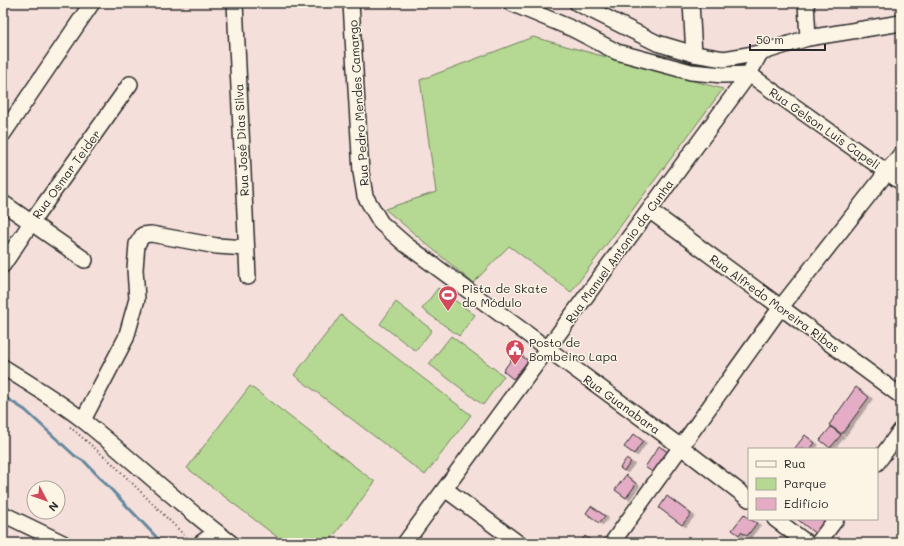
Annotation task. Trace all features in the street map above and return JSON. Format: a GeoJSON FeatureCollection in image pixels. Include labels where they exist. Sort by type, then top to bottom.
{"type":"FeatureCollection","features":[{"type":"Feature","properties":{"kind":"street"},"geometry":{"type":"LineString","coordinates":[[3,134],[92,3]]}},
{"type":"Feature","properties":{"kind":"street","name":"Rua José Dias Silva"},"geometry":{"type":"LineString","coordinates":[[235,3],[248,277]]}},
{"type":"Feature","properties":{"kind":"street","name":"Rua Pedro Mendes Camargo"},"geometry":{"type":"LineString","coordinates":[[351,3],[361,172],[365,196],[381,223]]}},
{"type":"Feature","properties":{"kind":"street"},"geometry":{"type":"LineString","coordinates":[[511,3],[573,29],[617,52],[691,72],[723,75],[749,74]]}},
{"type":"Feature","properties":{"kind":"street"},"geometry":{"type":"LineString","coordinates":[[573,29],[577,3],[657,43],[694,54],[724,59],[760,53],[808,38],[901,23]]}},
{"type":"Feature","properties":{"kind":"street"},"geometry":{"type":"LineString","coordinates":[[691,3],[694,54]]}},
{"type":"Feature","properties":{"kind":"street"},"geometry":{"type":"LineString","coordinates":[[806,3],[808,38]]}},
{"type":"Feature","properties":{"kind":"street","name":"Rua Manuel Antonio da Cunha"},"geometry":{"type":"LineString","coordinates":[[405,543],[749,74],[760,53]]}},
{"type":"Feature","properties":{"kind":"street","name":"Rua Gelson Luis Capeli"},"geometry":{"type":"LineString","coordinates":[[749,74],[901,182]]}},
{"type":"Feature","properties":{"kind":"street","name":"Rua Osmar Teider"},"geometry":{"type":"LineString","coordinates":[[3,265],[31,223],[130,84]]}},
{"type":"Feature","properties":{"kind":"street"},"geometry":{"type":"LineString","coordinates":[[612,543],[781,307],[901,154]]}},
{"type":"Feature","properties":{"kind":"street"},"geometry":{"type":"LineString","coordinates":[[3,203],[85,260]]}},
{"type":"Feature","properties":{"kind":"street","name":"Rua Alfredo Moreira Ribas"},"geometry":{"type":"LineString","coordinates":[[649,210],[901,396]]}},
{"type":"Feature","properties":{"kind":"street","name":"Rua Guanabara"},"geometry":{"type":"LineString","coordinates":[[381,223],[405,244],[748,498]]}},
{"type":"Feature","properties":{"kind":"street"},"geometry":{"type":"LineString","coordinates":[[83,420],[126,338],[137,299],[135,269],[137,244],[143,235],[151,234],[217,246],[246,248]]}},
{"type":"Feature","properties":{"kind":"street"},"geometry":{"type":"LineString","coordinates":[[3,367],[24,379],[83,420],[164,489],[231,543]]}},
{"type":"Feature","properties":{"kind":"street"},"geometry":{"type":"LineString","coordinates":[[878,462],[901,430]]}},
{"type":"Feature","properties":{"kind":"street"},"geometry":{"type":"LineString","coordinates":[[445,489],[518,543]]}},
{"type":"Feature","properties":{"kind":"street"},"geometry":{"type":"LineString","coordinates":[[3,514],[63,543]]}},
{"type":"Feature","properties":{"kind":"street"},"geometry":{"type":"LineString","coordinates":[[777,520],[807,543]]}},
{"type":"Feature","properties":{"kind":"street"},"geometry":{"type":"LineString","coordinates":[[818,543],[835,520]]}},
{"type":"Feature","properties":{"kind":"street"},"geometry":{"type":"LineString","coordinates":[[201,543],[216,532]]}},
{"type":"Feature","properties":{"kind":"path"},"geometry":{"type":"LineString","coordinates":[[66,424],[112,463],[192,543]]}},
{"type":"Feature","properties":{"kind":"green space"},"geometry":{"type":"Polygon","coordinates":[[[533,37],[723,89],[571,292],[509,246],[473,283],[385,209],[436,192],[420,80],[533,37]]]}},
{"type":"Feature","properties":{"kind":"green space","name":"Pista de Skate do Módulo"},"geometry":{"type":"Polygon","coordinates":[[[438,288],[475,315],[459,336],[422,309],[438,288]]]}},
{"type":"Feature","properties":{"kind":"green space"},"geometry":{"type":"Polygon","coordinates":[[[396,302],[432,330],[416,351],[380,324],[396,302]]]}},
{"type":"Feature","properties":{"kind":"green space"},"geometry":{"type":"Polygon","coordinates":[[[341,315],[471,415],[425,475],[294,375],[341,315]]]}},
{"type":"Feature","properties":{"kind":"green space"},"geometry":{"type":"Polygon","coordinates":[[[451,336],[504,376],[483,405],[429,364],[451,336]]]}},
{"type":"Feature","properties":{"kind":"green space"},"geometry":{"type":"Polygon","coordinates":[[[250,386],[375,482],[328,543],[285,543],[187,468],[250,386]]]}},
{"type":"Feature","properties":{"kind":"building","name":"Posto de Bombeiro Lapa"},"geometry":{"type":"Polygon","coordinates":[[[517,352],[528,361],[513,379],[503,371],[517,352]]]}},
{"type":"Feature","properties":{"kind":"building"},"geometry":{"type":"Polygon","coordinates":[[[856,387],[869,397],[842,434],[829,425],[856,387]]]}},
{"type":"Feature","properties":{"kind":"building"},"geometry":{"type":"Polygon","coordinates":[[[831,427],[841,435],[830,448],[820,440],[831,427]]]}},
{"type":"Feature","properties":{"kind":"building"},"geometry":{"type":"Polygon","coordinates":[[[634,434],[643,441],[634,454],[624,447],[634,434]]]}},
{"type":"Feature","properties":{"kind":"building"},"geometry":{"type":"Polygon","coordinates":[[[805,435],[815,443],[811,448],[795,448],[805,435]]]}},
{"type":"Feature","properties":{"kind":"building"},"geometry":{"type":"Polygon","coordinates":[[[659,446],[672,455],[658,476],[645,467],[659,446]]]}},
{"type":"Feature","properties":{"kind":"building"},"geometry":{"type":"Polygon","coordinates":[[[626,459],[631,462],[624,471],[620,468],[626,459]]]}},
{"type":"Feature","properties":{"kind":"building"},"geometry":{"type":"Polygon","coordinates":[[[626,475],[636,484],[626,498],[615,490],[626,475]]]}},
{"type":"Feature","properties":{"kind":"building"},"geometry":{"type":"Polygon","coordinates":[[[667,496],[691,514],[682,525],[659,508],[667,496]]]}},
{"type":"Feature","properties":{"kind":"building"},"geometry":{"type":"Polygon","coordinates":[[[591,506],[605,516],[599,523],[586,513],[591,506]]]}},
{"type":"Feature","properties":{"kind":"building"},"geometry":{"type":"Polygon","coordinates":[[[744,514],[748,520],[757,523],[747,536],[741,532],[739,535],[732,530],[744,514]]]}},
{"type":"Feature","properties":{"kind":"building"},"geometry":{"type":"Polygon","coordinates":[[[798,520],[828,520],[817,535],[798,520]]]}},
{"type":"Feature","properties":{"kind":"building"},"geometry":{"type":"Polygon","coordinates":[[[585,536],[594,543],[580,543],[585,536]]]}},
{"type":"Feature","properties":{"kind":"waterway"},"geometry":{"type":"LineString","coordinates":[[3,396],[25,410],[75,456],[85,462],[162,543]]}},
{"type":"Feature","properties":{"kind":"place","name":"Pista de Skate do Módulo"},"geometry":{"type":"Point","coordinates":[448,312]}},
{"type":"Feature","properties":{"kind":"place","name":"Posto de Bombeiro Lapa"},"geometry":{"type":"Point","coordinates":[515,366]}}]}
